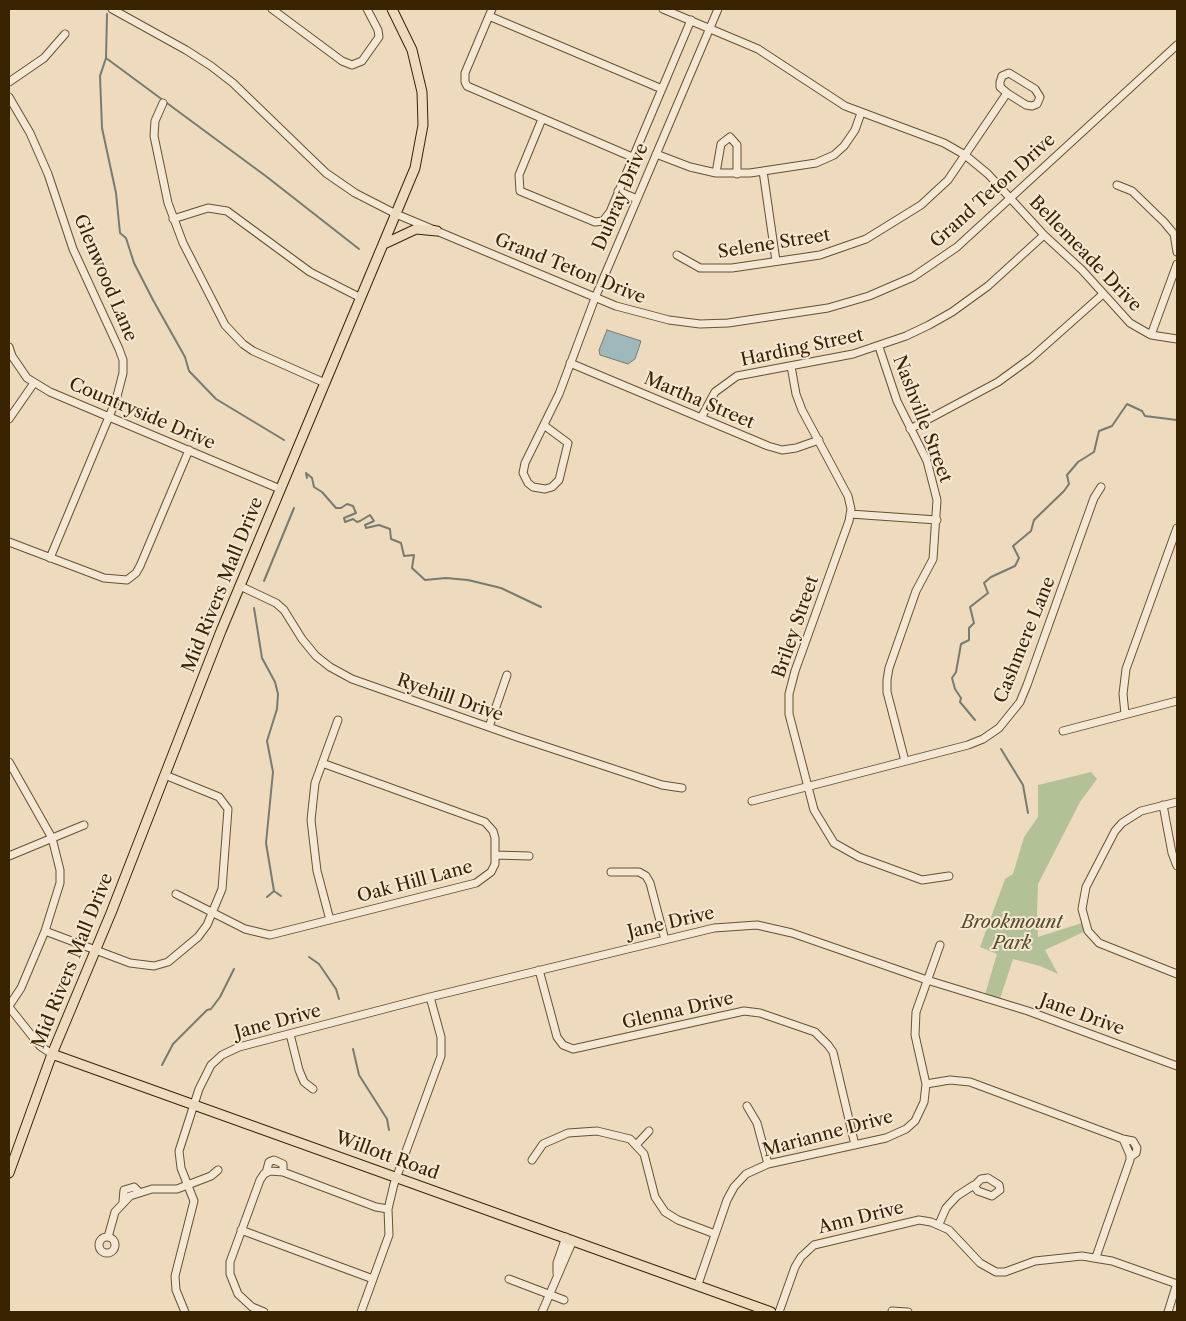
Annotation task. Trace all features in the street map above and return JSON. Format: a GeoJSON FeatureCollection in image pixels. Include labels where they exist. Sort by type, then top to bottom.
{"type":"FeatureCollection","features":[{"type":"Feature","properties":{"kind":"main road","name":"Mid Rivers Mall Drive"},"geometry":{"type":"LineString","coordinates":[[9,1173],[52,1054],[96,951],[240,586],[384,244],[419,156],[423,114],[417,67],[412,50],[392,9]]}},
{"type":"Feature","properties":{"kind":"main road"},"geometry":{"type":"LineString","coordinates":[[384,244],[416,229],[436,231]]}},
{"type":"Feature","properties":{"kind":"main road","name":"Willott Road"},"geometry":{"type":"LineString","coordinates":[[52,1054],[193,1106],[570,1238],[771,1312]]}},
{"type":"Feature","properties":{"kind":"street","name":"Grand Teton Drive"},"geometry":{"type":"LineString","coordinates":[[112,9],[211,66],[233,83],[326,173],[355,193],[396,214],[595,298],[642,315],[700,324],[728,323],[828,308],[869,296],[913,277],[957,247],[1177,45]]}},
{"type":"Feature","properties":{"kind":"street"},"geometry":{"type":"LineString","coordinates":[[272,9],[342,61],[352,65],[362,61],[379,37],[378,30],[367,9]]}},
{"type":"Feature","properties":{"kind":"street","name":"Bellemeade Drive"},"geometry":{"type":"LineString","coordinates":[[663,9],[758,49],[826,95],[861,113],[944,143],[965,155],[988,174],[1044,235],[1130,323],[1151,335],[1177,339]]}},
{"type":"Feature","properties":{"kind":"street","name":"Dubray Drive"},"geometry":{"type":"LineString","coordinates":[[545,426],[568,443],[559,480],[548,488],[533,487],[525,478],[524,467],[545,426],[595,298],[718,9]]}},
{"type":"Feature","properties":{"kind":"street"},"geometry":{"type":"LineString","coordinates":[[632,157],[470,88],[465,82],[465,73],[491,12],[662,88]]}},
{"type":"Feature","properties":{"kind":"street"},"geometry":{"type":"LineString","coordinates":[[542,119],[519,175],[520,191],[596,222],[603,221],[610,212],[691,20]]}},
{"type":"Feature","properties":{"kind":"street"},"geometry":{"type":"LineString","coordinates":[[9,82],[44,58],[65,34]]}},
{"type":"Feature","properties":{"kind":"street"},"geometry":{"type":"LineString","coordinates":[[1009,73],[1035,89],[1040,97],[1037,104],[1032,106],[1026,105],[1007,93],[1000,87],[1000,82],[1002,76],[1009,73]]}},
{"type":"Feature","properties":{"kind":"street","name":"Selene Street"},"geometry":{"type":"LineString","coordinates":[[677,255],[694,266],[705,269],[732,268],[834,251],[881,231],[921,205],[939,189],[965,155],[1007,93]]}},
{"type":"Feature","properties":{"kind":"street","name":"Glenwood Lane"},"geometry":{"type":"LineString","coordinates":[[9,97],[30,133],[48,174],[82,272],[120,349],[123,374],[110,417],[50,558]]}},
{"type":"Feature","properties":{"kind":"street"},"geometry":{"type":"LineString","coordinates":[[163,103],[155,121],[154,136],[160,171],[173,219],[221,318],[234,336],[253,351],[325,383]]}},
{"type":"Feature","properties":{"kind":"street"},"geometry":{"type":"LineString","coordinates":[[656,154],[690,167],[716,173],[737,174],[816,164],[826,160],[844,146],[855,130],[861,113]]}},
{"type":"Feature","properties":{"kind":"street"},"geometry":{"type":"LineString","coordinates":[[716,173],[722,144],[730,137],[737,145],[737,174]]}},
{"type":"Feature","properties":{"kind":"street"},"geometry":{"type":"LineString","coordinates":[[763,171],[776,262]]}},
{"type":"Feature","properties":{"kind":"street"},"geometry":{"type":"LineString","coordinates":[[1117,185],[1132,191],[1176,235],[1177,252]]}},
{"type":"Feature","properties":{"kind":"street"},"geometry":{"type":"LineString","coordinates":[[618,191],[637,200]]}},
{"type":"Feature","properties":{"kind":"street"},"geometry":{"type":"LineString","coordinates":[[173,219],[208,208],[227,210],[310,272],[361,298]]}},
{"type":"Feature","properties":{"kind":"street","name":"Harding Street"},"geometry":{"type":"LineString","coordinates":[[701,418],[712,396],[729,380],[747,373],[837,358],[878,346],[906,336],[952,312],[1000,276],[1044,235]]}},
{"type":"Feature","properties":{"kind":"street"},"geometry":{"type":"LineString","coordinates":[[1151,335],[1177,264]]}},
{"type":"Feature","properties":{"kind":"street"},"geometry":{"type":"LineString","coordinates":[[910,429],[998,382],[1025,363],[1103,294]]}},
{"type":"Feature","properties":{"kind":"street","name":"Nashville Street"},"geometry":{"type":"LineString","coordinates":[[878,346],[897,401],[931,473],[937,500],[933,559],[916,590],[888,674],[888,692],[905,762]]}},
{"type":"Feature","properties":{"kind":"street","name":"Countryside Drive"},"geometry":{"type":"LineString","coordinates":[[9,347],[21,371],[34,383],[280,489]]}},
{"type":"Feature","properties":{"kind":"street","name":"Martha Street"},"geometry":{"type":"LineString","coordinates":[[570,363],[768,446],[782,450],[807,446],[819,440]]}},
{"type":"Feature","properties":{"kind":"street"},"geometry":{"type":"LineString","coordinates":[[791,366],[796,394],[848,496],[850,514],[937,520]]}},
{"type":"Feature","properties":{"kind":"street"},"geometry":{"type":"LineString","coordinates":[[9,418],[34,383]]}},
{"type":"Feature","properties":{"kind":"street"},"geometry":{"type":"LineString","coordinates":[[9,542],[104,578],[122,581],[131,578],[140,566],[189,450]]}},
{"type":"Feature","properties":{"kind":"street","name":"Cashmere Lane"},"geometry":{"type":"LineString","coordinates":[[752,801],[905,762],[982,739],[1010,716],[1027,686],[1094,498],[1101,487]]}},
{"type":"Feature","properties":{"kind":"street","name":"Briley Street"},"geometry":{"type":"LineString","coordinates":[[850,514],[795,671],[789,694],[790,714],[808,786],[819,822],[834,842],[845,850],[922,880],[949,876]]}},
{"type":"Feature","properties":{"kind":"street"},"geometry":{"type":"LineString","coordinates":[[1126,714],[1123,694],[1126,670],[1177,528]]}},
{"type":"Feature","properties":{"kind":"street","name":"Ryehill Drive"},"geometry":{"type":"LineString","coordinates":[[240,586],[266,597],[280,606],[291,619],[308,648],[330,667],[352,679],[662,785],[682,788]]}},
{"type":"Feature","properties":{"kind":"street"},"geometry":{"type":"LineString","coordinates":[[489,727],[507,674]]}},
{"type":"Feature","properties":{"kind":"street"},"geometry":{"type":"LineString","coordinates":[[1063,731],[1177,700]]}},
{"type":"Feature","properties":{"kind":"street"},"geometry":{"type":"LineString","coordinates":[[330,920],[317,871],[312,833],[312,803],[322,763],[338,720]]}},
{"type":"Feature","properties":{"kind":"street"},"geometry":{"type":"LineString","coordinates":[[9,762],[52,838],[60,870],[60,883],[45,931],[21,988],[9,1007]]}},
{"type":"Feature","properties":{"kind":"street","name":"Oak Hill Lane"},"geometry":{"type":"LineString","coordinates":[[176,894],[245,929],[270,935],[476,883],[491,872],[495,854],[493,831],[485,822],[322,763]]}},
{"type":"Feature","properties":{"kind":"street"},"geometry":{"type":"LineString","coordinates":[[45,931],[96,951],[142,966],[168,962],[198,938],[214,913],[222,889],[228,809],[219,797],[165,775]]}},
{"type":"Feature","properties":{"kind":"street"},"geometry":{"type":"LineString","coordinates":[[1177,802],[1132,815],[1115,831],[1082,898],[1083,918],[1091,935],[1100,943],[1113,950],[1177,974]]}},
{"type":"Feature","properties":{"kind":"street"},"geometry":{"type":"LineString","coordinates":[[1163,805],[1172,853],[1177,866]]}},
{"type":"Feature","properties":{"kind":"street"},"geometry":{"type":"LineString","coordinates":[[9,856],[84,825]]}},
{"type":"Feature","properties":{"kind":"street"},"geometry":{"type":"LineString","coordinates":[[495,854],[529,856]]}},
{"type":"Feature","properties":{"kind":"street"},"geometry":{"type":"LineString","coordinates":[[611,872],[639,872],[646,876],[650,883],[664,940]]}},
{"type":"Feature","properties":{"kind":"street","name":"Jane Drive"},"geometry":{"type":"LineString","coordinates":[[185,1312],[174,1283],[194,1201],[181,1168],[179,1151],[193,1106],[206,1074],[222,1055],[239,1047],[430,997],[664,940],[735,925],[776,928],[927,980],[1028,1011],[1177,1066]]}},
{"type":"Feature","properties":{"kind":"street","name":"Marianne Drive"},"geometry":{"type":"LineString","coordinates":[[698,1284],[734,1187],[746,1174],[768,1164],[886,1138],[906,1129],[921,1112],[926,1084],[917,1044],[916,1012],[940,945]]}},
{"type":"Feature","properties":{"kind":"street","name":"Glenna Drive"},"geometry":{"type":"LineString","coordinates":[[540,970],[557,1037],[563,1045],[573,1048],[584,1048],[744,1011],[760,1013],[815,1032],[833,1052],[854,1145]]}},
{"type":"Feature","properties":{"kind":"street"},"geometry":{"type":"LineString","coordinates":[[361,1312],[389,1234],[388,1209],[397,1176],[441,1056],[441,1037],[430,997]]}},
{"type":"Feature","properties":{"kind":"street","name":"Willott Road"},"geometry":{"type":"LineString","coordinates":[[9,1007],[40,1046],[52,1054]]}},
{"type":"Feature","properties":{"kind":"street"},"geometry":{"type":"LineString","coordinates":[[290,1034],[304,1082],[313,1089]]}},
{"type":"Feature","properties":{"kind":"street"},"geometry":{"type":"LineString","coordinates":[[926,1084],[950,1080],[970,1082],[1123,1139],[1130,1157],[1096,1257]]}},
{"type":"Feature","properties":{"kind":"street"},"geometry":{"type":"LineString","coordinates":[[747,1106],[757,1122],[768,1164]]}},
{"type":"Feature","properties":{"kind":"street"},"geometry":{"type":"LineString","coordinates":[[637,1144],[649,1131]]}},
{"type":"Feature","properties":{"kind":"street"},"geometry":{"type":"LineString","coordinates":[[532,1160],[543,1144],[555,1138],[576,1132],[607,1132],[630,1139],[637,1144],[644,1154],[651,1188],[659,1205],[678,1220],[715,1234]]}},
{"type":"Feature","properties":{"kind":"street"},"geometry":{"type":"LineString","coordinates":[[108,1237],[112,1218],[124,1201],[139,1192],[152,1189],[177,1189],[211,1176],[218,1170]]}},
{"type":"Feature","properties":{"kind":"street"},"geometry":{"type":"LineString","coordinates":[[264,1312],[252,1307],[238,1294],[230,1274],[230,1262],[260,1180],[266,1173],[270,1171],[283,1172],[376,1207],[388,1209]]}},
{"type":"Feature","properties":{"kind":"street"},"geometry":{"type":"LineString","coordinates":[[974,1185],[957,1196],[946,1208],[939,1224],[957,1237],[980,1263],[996,1272],[1005,1272],[1035,1261],[1058,1257],[1096,1257],[1177,1284],[1168,1312]]}},
{"type":"Feature","properties":{"kind":"street","name":"Ann Drive"},"geometry":{"type":"LineString","coordinates":[[779,1312],[795,1267],[801,1257],[814,1245],[907,1221],[939,1224]]}},
{"type":"Feature","properties":{"kind":"street"},"geometry":{"type":"LineString","coordinates":[[241,1230],[373,1279]]}},
{"type":"Feature","properties":{"kind":"street"},"geometry":{"type":"LineString","coordinates":[[542,1312],[557,1273],[564,1265],[570,1238]]}},
{"type":"Feature","properties":{"kind":"street"},"geometry":{"type":"LineString","coordinates":[[509,1279],[564,1300]]}},
{"type":"Feature","properties":{"kind":"street"},"geometry":{"type":"LineString","coordinates":[[892,1311],[908,1312]]}},
{"type":"Feature","properties":{"kind":"green space","name":"Brookmount Park"},"geometry":{"type":"Polygon","coordinates":[[[1091,772],[1097,779],[1080,802],[1038,884],[1037,913],[1038,937],[1085,922],[1088,930],[1045,950],[1058,974],[1040,966],[1013,959],[999,1002],[984,998],[997,954],[980,947],[1005,879],[1013,874],[1024,837],[1038,817],[1038,785],[1091,772]]]}},
{"type":"Feature","properties":{"kind":"water"},"geometry":{"type":"Polygon","coordinates":[[[607,330],[641,341],[635,359],[628,364],[600,355],[599,350],[607,330]]]}},
{"type":"Feature","properties":{"kind":"waterway"},"geometry":{"type":"LineString","coordinates":[[107,14],[106,58],[100,76],[102,128],[116,193],[120,233],[126,238],[134,263],[185,357],[189,371],[216,399],[284,440]]}},
{"type":"Feature","properties":{"kind":"waterway"},"geometry":{"type":"LineString","coordinates":[[106,58],[267,177],[359,249]]}},
{"type":"Feature","properties":{"kind":"waterway"},"geometry":{"type":"LineString","coordinates":[[975,720],[960,702],[961,698],[955,689],[952,678],[956,672],[961,644],[969,640],[969,628],[974,623],[970,607],[988,593],[984,583],[991,577],[1015,566],[1019,558],[1013,546],[1031,531],[1034,520],[1064,491],[1069,484],[1067,475],[1078,462],[1094,452],[1099,431],[1112,426],[1127,404],[1142,411],[1145,416],[1177,420]]}},
{"type":"Feature","properties":{"kind":"waterway"},"geometry":{"type":"LineString","coordinates":[[306,473],[312,478],[314,487],[322,492],[336,508],[341,508],[347,504],[353,506],[356,513],[344,518],[345,522],[353,519],[357,522],[370,515],[374,521],[365,525],[366,528],[379,525],[390,529],[391,539],[401,543],[404,556],[414,555],[412,568],[425,580],[446,578],[468,580],[501,588],[541,607]]}},
{"type":"Feature","properties":{"kind":"waterway"},"geometry":{"type":"LineString","coordinates":[[306,473],[307,478]]}},
{"type":"Feature","properties":{"kind":"waterway"},"geometry":{"type":"LineString","coordinates":[[264,581],[294,508]]}},
{"type":"Feature","properties":{"kind":"waterway"},"geometry":{"type":"LineString","coordinates":[[254,608],[262,658],[275,682],[278,694],[277,709],[267,741],[273,772],[266,843],[274,891],[281,896]]}},
{"type":"Feature","properties":{"kind":"waterway"},"geometry":{"type":"LineString","coordinates":[[1001,749],[1023,785],[1028,813]]}},
{"type":"Feature","properties":{"kind":"waterway"},"geometry":{"type":"LineString","coordinates":[[267,897],[274,891]]}},
{"type":"Feature","properties":{"kind":"waterway"},"geometry":{"type":"LineString","coordinates":[[309,957],[319,964],[336,989],[339,999]]}},
{"type":"Feature","properties":{"kind":"waterway"},"geometry":{"type":"LineString","coordinates":[[162,1065],[173,1044],[207,1010],[211,1009],[220,997],[234,969]]}},
{"type":"Feature","properties":{"kind":"waterway"},"geometry":{"type":"LineString","coordinates":[[353,1049],[359,1075],[387,1119],[389,1130]]}}]}
